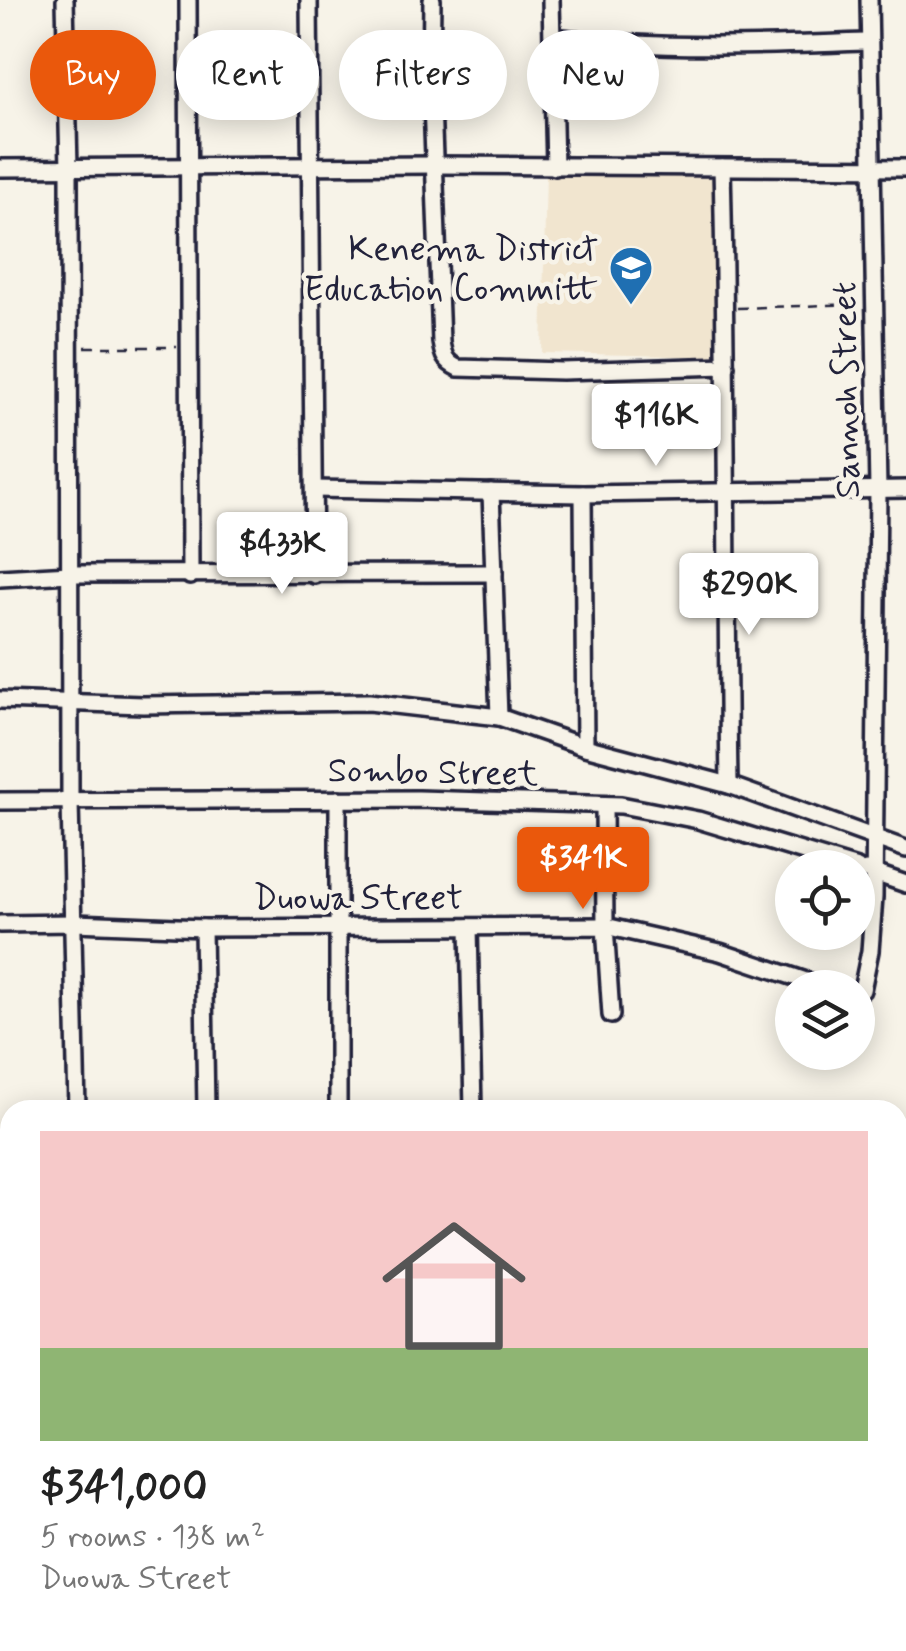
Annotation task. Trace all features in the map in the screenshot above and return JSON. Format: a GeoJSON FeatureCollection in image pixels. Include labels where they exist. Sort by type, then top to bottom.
{"type":"FeatureCollection","features":[{"type":"Feature","properties":{"kind":"street"},"geometry":{"type":"LineString","coordinates":[[65,0],[70,802],[77,1100]]}},
{"type":"Feature","properties":{"kind":"street"},"geometry":{"type":"LineString","coordinates":[[188,0],[190,576]]}},
{"type":"Feature","properties":{"kind":"street"},"geometry":{"type":"LineString","coordinates":[[310,0],[314,575]]}},
{"type":"Feature","properties":{"kind":"street"},"geometry":{"type":"LineString","coordinates":[[432,0],[431,78],[441,342],[448,364],[458,368],[562,371],[726,366]]}},
{"type":"Feature","properties":{"kind":"street"},"geometry":{"type":"LineString","coordinates":[[551,0],[553,30]]}},
{"type":"Feature","properties":{"kind":"street","name":"Sannoh Street"},"geometry":{"type":"LineString","coordinates":[[869,0],[878,489],[873,838],[869,850]]}},
{"type":"Feature","properties":{"kind":"street"},"geometry":{"type":"LineString","coordinates":[[659,47],[868,42]]}},
{"type":"Feature","properties":{"kind":"street"},"geometry":{"type":"LineString","coordinates":[[555,120],[555,167]]}},
{"type":"Feature","properties":{"kind":"street"},"geometry":{"type":"LineString","coordinates":[[722,167],[728,785]]}},
{"type":"Feature","properties":{"kind":"street"},"geometry":{"type":"LineString","coordinates":[[0,168],[906,168]]}},
{"type":"Feature","properties":{"kind":"street"},"geometry":{"type":"LineString","coordinates":[[314,489],[583,494],[906,489]]}},
{"type":"Feature","properties":{"kind":"street"},"geometry":{"type":"LineString","coordinates":[[490,492],[499,717]]}},
{"type":"Feature","properties":{"kind":"street"},"geometry":{"type":"LineString","coordinates":[[583,494],[585,747]]}},
{"type":"Feature","properties":{"kind":"street"},"geometry":{"type":"LineString","coordinates":[[0,578],[70,574],[494,574]]}},
{"type":"Feature","properties":{"kind":"street"},"geometry":{"type":"LineString","coordinates":[[0,700],[142,705],[369,702],[499,717],[585,747],[728,785],[906,849]]}},
{"type":"Feature","properties":{"kind":"street"},"geometry":{"type":"LineString","coordinates":[[338,799],[338,1100]]}},
{"type":"Feature","properties":{"kind":"street","name":"Sombo Street"},"geometry":{"type":"LineString","coordinates":[[0,801],[338,799],[532,801],[633,807],[698,820],[798,850]]}},
{"type":"Feature","properties":{"kind":"street"},"geometry":{"type":"LineString","coordinates":[[604,806],[611,1016]]}},
{"type":"Feature","properties":{"kind":"street","name":"Sombo Street"},"geometry":{"type":"LineString","coordinates":[[875,873],[906,884]]}},
{"type":"Feature","properties":{"kind":"street","name":"Duowa Street"},"geometry":{"type":"LineString","coordinates":[[0,924],[75,922],[203,928],[605,926],[720,952],[775,970]]}},
{"type":"Feature","properties":{"kind":"street"},"geometry":{"type":"LineString","coordinates":[[469,927],[473,1100]]}},
{"type":"Feature","properties":{"kind":"street"},"geometry":{"type":"LineString","coordinates":[[203,928],[206,1100]]}},
{"type":"Feature","properties":{"kind":"path"},"geometry":{"type":"LineString","coordinates":[[725,308],[874,304]]}},
{"type":"Feature","properties":{"kind":"path"},"geometry":{"type":"LineString","coordinates":[[68,347],[188,347]]}},
{"type":"Feature","properties":{"kind":"shaded area","name":"Kenema District Education Committ"},"geometry":{"type":"Polygon","coordinates":[[[546,170],[719,170],[721,357],[542,353],[546,170]]]}},
{"type":"Feature","properties":{"kind":"place","name":"Kenema District Education Committ"},"geometry":{"type":"Point","coordinates":[631,306]}}]}
